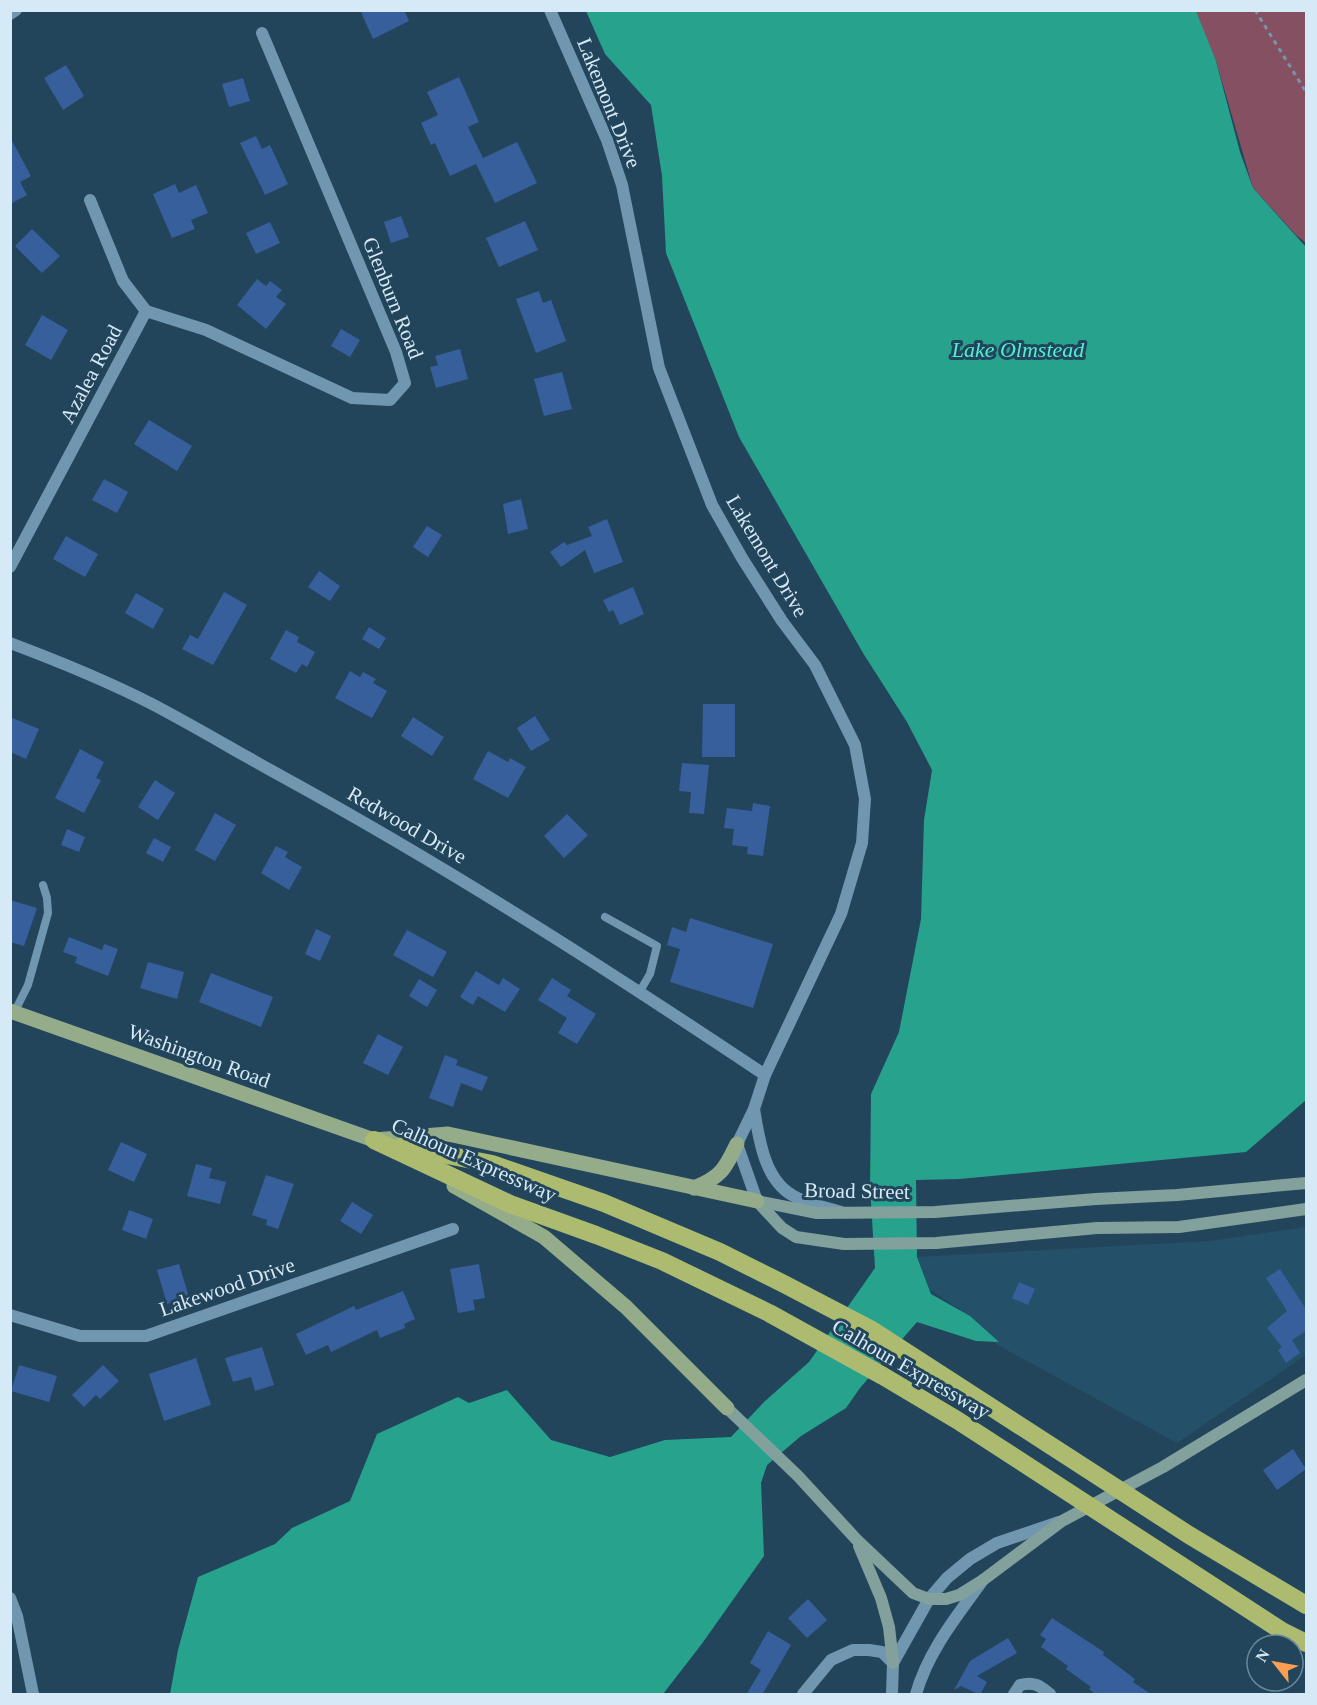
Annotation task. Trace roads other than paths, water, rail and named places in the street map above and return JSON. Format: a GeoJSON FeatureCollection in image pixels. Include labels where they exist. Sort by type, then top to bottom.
{"type":"FeatureCollection","features":[{"type":"Feature","properties":{"kind":"highway","name":"Calhoun Expressway"},"geometry":{"type":"LineString","coordinates":[[374,1140],[492,1164],[604,1203],[720,1252],[872,1330],[1190,1536],[1306,1605]]}},
{"type":"Feature","properties":{"kind":"highway","name":"Calhoun Expressway"},"geometry":{"type":"LineString","coordinates":[[374,1140],[510,1204],[662,1262],[769,1313],[957,1420],[1282,1631],[1306,1643]]}},
{"type":"Feature","properties":{"kind":"main road","name":"Washington Road"},"geometry":{"type":"LineString","coordinates":[[12,1012],[374,1140]]}},
{"type":"Feature","properties":{"kind":"main road"},"geometry":{"type":"LineString","coordinates":[[374,1140],[448,1134],[757,1201],[782,1228],[796,1237],[844,1244],[936,1243],[1097,1228],[1179,1227],[1306,1209]]}},
{"type":"Feature","properties":{"kind":"main road"},"geometry":{"type":"LineString","coordinates":[[374,1140],[544,1237],[626,1307],[798,1476],[856,1539],[913,1593],[929,1599],[946,1599],[959,1595],[983,1580],[1062,1521],[1163,1467],[1306,1380]]}},
{"type":"Feature","properties":{"kind":"main road"},"geometry":{"type":"LineString","coordinates":[[694,1188],[719,1176],[737,1144]]}},
{"type":"Feature","properties":{"kind":"main road","name":"Broad Street"},"geometry":{"type":"LineString","coordinates":[[757,1201],[817,1213],[935,1212],[1177,1195],[1306,1183]]}},
{"type":"Feature","properties":{"kind":"main road"},"geometry":{"type":"LineString","coordinates":[[856,1539],[881,1598],[889,1627],[893,1663]]}},
{"type":"Feature","properties":{"kind":"street"},"geometry":{"type":"LineString","coordinates":[[10,14],[16,10]]}},
{"type":"Feature","properties":{"kind":"street","name":"Lakemont Drive"},"geometry":{"type":"LineString","coordinates":[[550,10],[607,140],[621,185],[659,368],[712,505],[747,567],[815,665],[855,745],[865,799],[862,843],[842,914],[765,1075],[754,1109],[737,1144]]}},
{"type":"Feature","properties":{"kind":"street","name":"Glenburn Road"},"geometry":{"type":"LineString","coordinates":[[146,311],[206,330],[352,398],[390,400],[405,383],[396,352],[262,33]]}},
{"type":"Feature","properties":{"kind":"street","name":"Azalea Road"},"geometry":{"type":"LineString","coordinates":[[10,567],[146,311],[123,281],[90,200]]}},
{"type":"Feature","properties":{"kind":"street","name":"Redwood Drive"},"geometry":{"type":"LineString","coordinates":[[10,643],[52,659],[151,704],[342,809],[496,900],[640,991],[765,1075]]}},
{"type":"Feature","properties":{"kind":"street","name":"Lakemont Drive"},"geometry":{"type":"LineString","coordinates":[[754,1109],[761,1150],[773,1177],[791,1195],[845,1213]]}},
{"type":"Feature","properties":{"kind":"street"},"geometry":{"type":"LineString","coordinates":[[737,1144],[757,1201]]}},
{"type":"Feature","properties":{"kind":"street","name":"Lakewood Drive"},"geometry":{"type":"LineString","coordinates":[[10,1316],[80,1336],[146,1336],[453,1229]]}},
{"type":"Feature","properties":{"kind":"street"},"geometry":{"type":"LineString","coordinates":[[892,1695],[893,1663],[929,1599],[947,1578],[982,1551],[998,1543],[1062,1521]]}},
{"type":"Feature","properties":{"kind":"street"},"geometry":{"type":"LineString","coordinates":[[916,1695],[921,1675],[945,1633],[983,1580]]}},
{"type":"Feature","properties":{"kind":"street"},"geometry":{"type":"LineString","coordinates":[[10,1598],[17,1616],[33,1695]]}},
{"type":"Feature","properties":{"kind":"street"},"geometry":{"type":"LineString","coordinates":[[803,1695],[831,1660],[853,1650],[882,1652],[893,1663]]}},
{"type":"Feature","properties":{"kind":"street"},"geometry":{"type":"LineString","coordinates":[[1014,1695],[1020,1684],[1029,1682],[1037,1684],[1050,1695]]}},
{"type":"Feature","properties":{"kind":"lane"},"geometry":{"type":"LineString","coordinates":[[12,1012],[28,985],[48,914],[43,885]]}},
{"type":"Feature","properties":{"kind":"lane"},"geometry":{"type":"LineString","coordinates":[[604,917],[657,946],[650,974],[640,991]]}},
{"type":"Feature","properties":{"kind":"water","name":"Lake Olmstead"},"geometry":{"type":"Polygon","coordinates":[[[586,11],[1196,11],[1216,61],[1240,152],[1253,188],[1306,247],[1306,1100],[1246,1152],[960,1179],[916,1180],[917,1257],[931,1294],[970,1316],[999,1342],[976,1341],[917,1322],[860,1388],[846,1408],[801,1436],[767,1465],[761,1483],[764,1556],[663,1694],[170,1694],[178,1650],[198,1577],[275,1544],[292,1528],[350,1501],[377,1434],[458,1397],[469,1403],[507,1390],[551,1440],[610,1457],[665,1440],[731,1437],[764,1402],[809,1362],[875,1268],[870,1186],[871,1094],[899,1032],[921,919],[924,820],[932,770],[907,722],[863,653],[739,437],[666,253],[662,176],[651,105],[605,54],[586,11]]]}}]}
